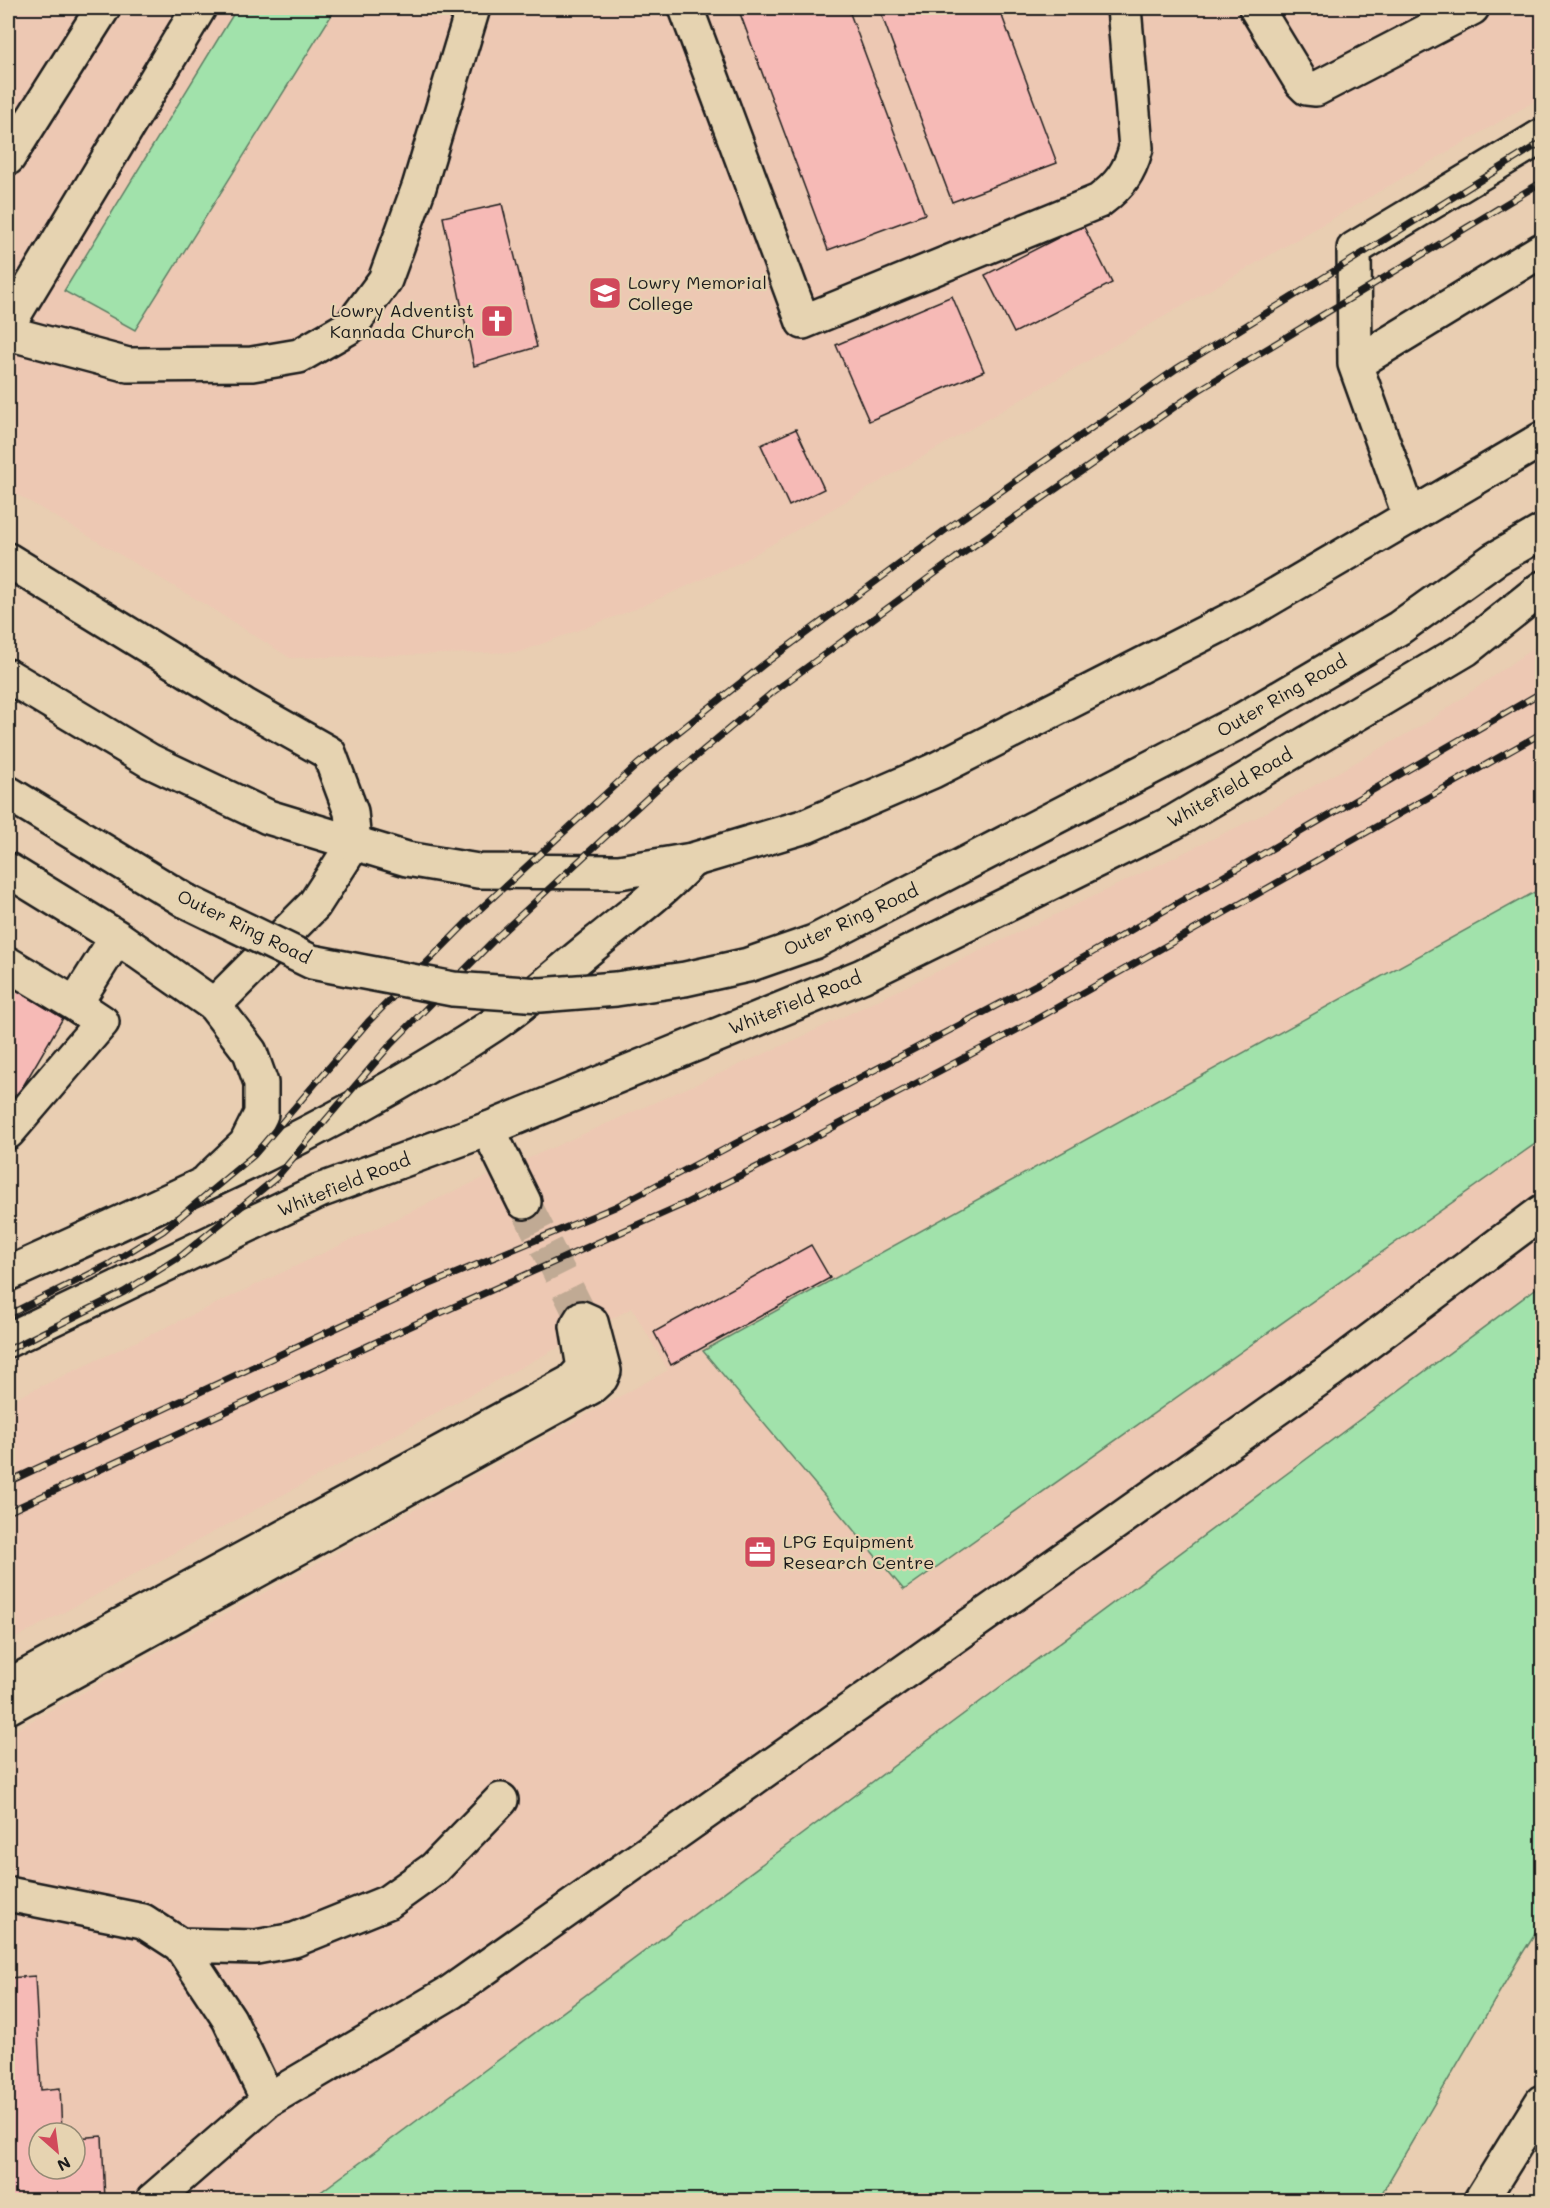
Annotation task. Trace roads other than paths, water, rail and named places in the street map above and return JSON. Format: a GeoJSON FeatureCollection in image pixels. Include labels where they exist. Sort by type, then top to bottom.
{"type":"FeatureCollection","features":[{"type":"Feature","properties":{"kind":"main road"},"geometry":{"type":"LineString","coordinates":[[8,158],[104,8]]}},
{"type":"Feature","properties":{"kind":"main road"},"geometry":{"type":"LineString","coordinates":[[8,325],[199,8]]}},
{"type":"Feature","properties":{"kind":"main road"},"geometry":{"type":"LineString","coordinates":[[8,333],[128,365],[252,364],[299,356],[351,326],[385,280],[419,187],[473,8]]}},
{"type":"Feature","properties":{"kind":"main road"},"geometry":{"type":"LineString","coordinates":[[686,8],[803,322],[1100,201],[1119,186],[1130,169],[1136,148],[1124,8]]}},
{"type":"Feature","properties":{"kind":"main road"},"geometry":{"type":"LineString","coordinates":[[1256,8],[1300,82],[1307,88],[1316,89],[1472,8]]}},
{"type":"Feature","properties":{"kind":"main road"},"geometry":{"type":"LineString","coordinates":[[1410,516],[1355,364],[1354,249],[1542,136]]}},
{"type":"Feature","properties":{"kind":"main road"},"geometry":{"type":"LineString","coordinates":[[1355,364],[1542,250]]}},
{"type":"Feature","properties":{"kind":"main road"},"geometry":{"type":"LineString","coordinates":[[8,676],[150,760],[268,818],[407,858],[478,872],[619,872],[692,860],[806,826],[933,771],[1251,609],[1542,439]]}},
{"type":"Feature","properties":{"kind":"main road","name":"Outer Ring Road"},"geometry":{"type":"LineString","coordinates":[[8,793],[186,901],[312,962],[453,989],[540,995],[674,981],[748,965],[814,942],[889,905],[1238,723],[1399,628],[1495,560],[1542,532]]}},
{"type":"Feature","properties":{"kind":"main road"},"geometry":{"type":"LineString","coordinates":[[8,560],[244,705],[329,753],[351,812],[354,843],[314,905],[214,1005]]}},
{"type":"Feature","properties":{"kind":"main road","name":"Whitefield Road"},"geometry":{"type":"LineString","coordinates":[[8,1340],[319,1191],[488,1129],[862,976],[1174,822],[1466,649],[1542,588]]}},
{"type":"Feature","properties":{"kind":"main road"},"geometry":{"type":"LineString","coordinates":[[8,1274],[201,1186],[306,1134],[495,1023],[674,879],[692,860]]}},
{"type":"Feature","properties":{"kind":"main road"},"geometry":{"type":"LineString","coordinates":[[8,870],[117,937],[214,1005],[250,1052],[261,1083],[261,1114],[246,1144],[201,1186]]}},
{"type":"Feature","properties":{"kind":"main road"},"geometry":{"type":"LineString","coordinates":[[75,1004],[117,937]]}},
{"type":"Feature","properties":{"kind":"main road"},"geometry":{"type":"LineString","coordinates":[[8,964],[102,1022],[8,1132]]}},
{"type":"Feature","properties":{"kind":"main road"},"geometry":{"type":"LineString","coordinates":[[488,1129],[524,1202]]}},
{"type":"Feature","properties":{"kind":"main road"},"geometry":{"type":"LineString","coordinates":[[153,2200],[268,2100],[451,1992],[1330,1371],[1542,1212]]}},
{"type":"Feature","properties":{"kind":"main road"},"geometry":{"type":"LineString","coordinates":[[582,1318],[591,1322],[604,1371],[601,1378],[591,1387],[11,1700],[571,1382],[584,1368],[577,1326],[582,1318]]}},
{"type":"Feature","properties":{"kind":"main road"},"geometry":{"type":"LineString","coordinates":[[180,1944],[256,1947],[275,1944],[294,1940],[388,1902],[434,1869],[501,1800]]}},
{"type":"Feature","properties":{"kind":"main road"},"geometry":{"type":"LineString","coordinates":[[8,1894],[143,1921],[180,1944],[229,2019],[268,2100]]}},
{"type":"Feature","properties":{"kind":"main road"},"geometry":{"type":"LineString","coordinates":[[1481,2200],[1542,2102]]}},
{"type":"Feature","properties":{"kind":"tunnel"},"geometry":{"type":"LineString","coordinates":[[524,1202],[582,1318]]}},
{"type":"Feature","properties":{"kind":"railway"},"geometry":{"type":"LineString","coordinates":[[8,1315],[108,1265],[163,1231],[254,1155],[368,1022],[476,913],[638,764],[763,665],[944,531],[1176,369],[1542,142]]}},
{"type":"Feature","properties":{"kind":"railway"},"geometry":{"type":"LineString","coordinates":[[8,1350],[124,1292],[181,1256],[276,1178],[391,1044],[498,936],[658,788],[773,692],[956,558],[1199,390],[1542,182]]}},
{"type":"Feature","properties":{"kind":"railway"},"geometry":{"type":"LineString","coordinates":[[8,1482],[428,1285],[615,1207],[1043,981],[1542,692]]}},
{"type":"Feature","properties":{"kind":"railway"},"geometry":{"type":"LineString","coordinates":[[8,1512],[411,1326],[684,1204],[779,1156],[1026,1025],[1542,733]]}},
{"type":"Feature","properties":{"kind":"place","name":"Lowry Memorial College"},"geometry":{"type":"Point","coordinates":[605,293]}},
{"type":"Feature","properties":{"kind":"place","name":"Lowry Adventist Kannada Church"},"geometry":{"type":"Point","coordinates":[497,321]}},
{"type":"Feature","properties":{"kind":"place","name":"LPG Equipment Research Centre"},"geometry":{"type":"Point","coordinates":[760,1552]}}]}
